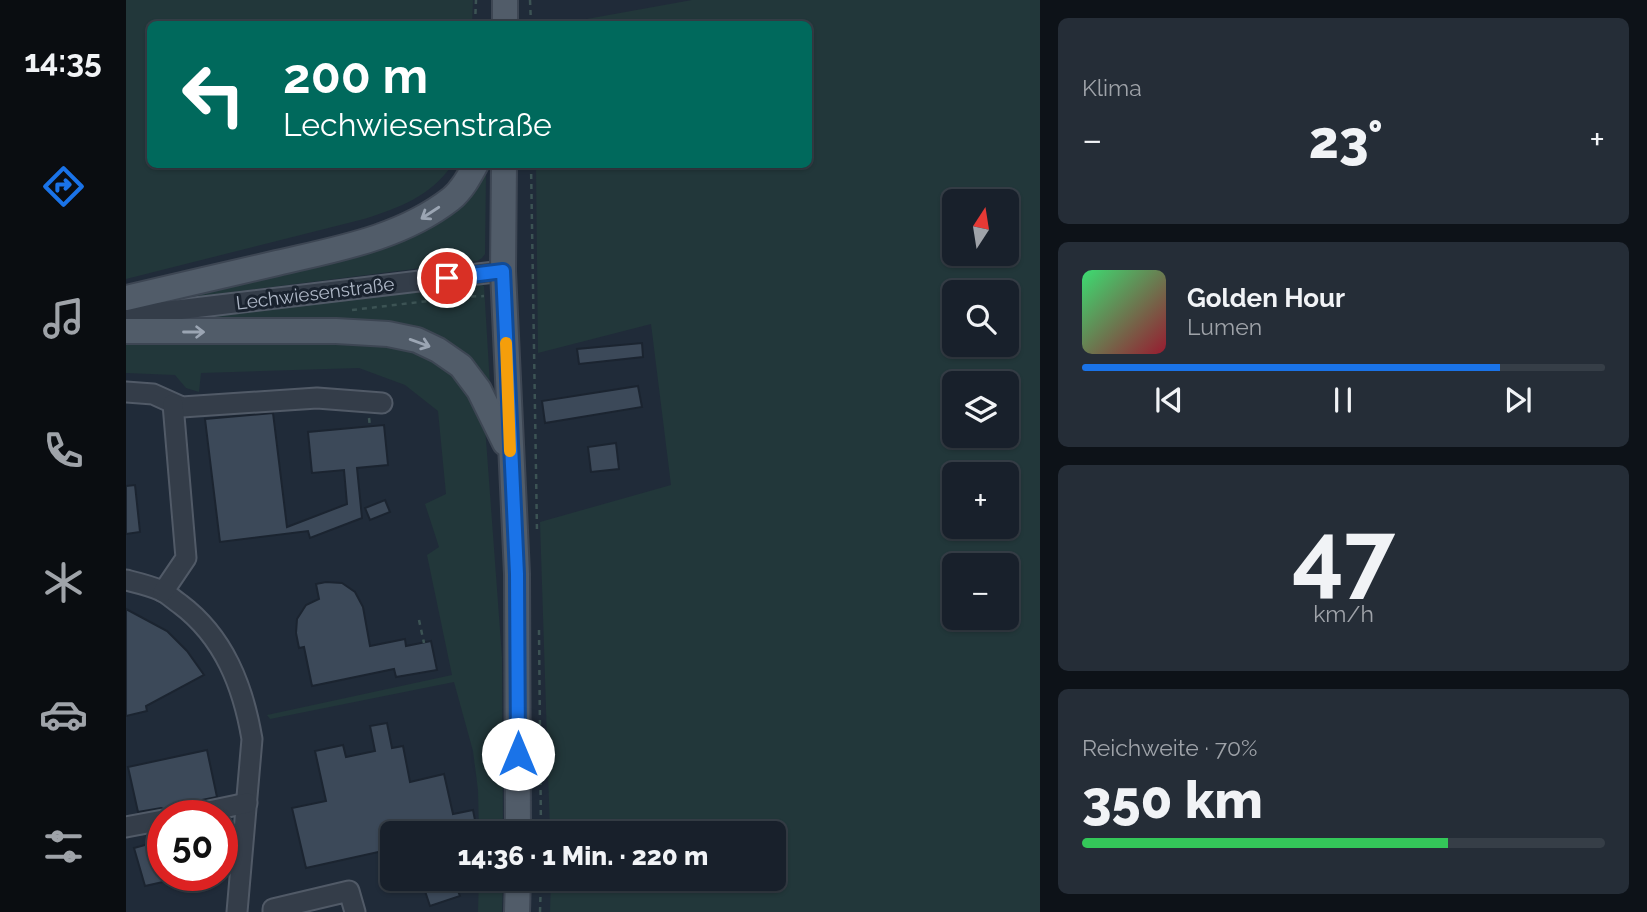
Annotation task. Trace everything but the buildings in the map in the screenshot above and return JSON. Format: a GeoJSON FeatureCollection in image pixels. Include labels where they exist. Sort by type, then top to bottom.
{"type":"FeatureCollection","features":[{"type":"Feature","properties":{"kind":"main road"},"geometry":{"type":"LineString","coordinates":[[505,0],[505,21]]}},
{"type":"Feature","properties":{"kind":"main road"},"geometry":{"type":"LineString","coordinates":[[126,298],[386,235],[421,219],[453,198],[474,168]]}},
{"type":"Feature","properties":{"kind":"main road"},"geometry":{"type":"LineString","coordinates":[[504,168],[504,283],[517,574],[518,821]]}},
{"type":"Feature","properties":{"kind":"main road"},"geometry":{"type":"LineString","coordinates":[[126,331],[336,331],[388,334],[416,340],[438,350],[461,366],[479,390],[511,456]]}},
{"type":"Feature","properties":{"kind":"main road"},"geometry":{"type":"LineString","coordinates":[[517,912],[518,891]]}},
{"type":"Feature","properties":{"kind":"street","name":"Lechwiesenstraße"},"geometry":{"type":"LineString","coordinates":[[126,316],[504,283]]}},
{"type":"Feature","properties":{"kind":"street"},"geometry":{"type":"LineString","coordinates":[[126,392],[153,394],[182,407],[317,398],[382,403]]}},
{"type":"Feature","properties":{"kind":"street"},"geometry":{"type":"LineString","coordinates":[[163,592],[186,558],[173,404]]}},
{"type":"Feature","properties":{"kind":"street"},"geometry":{"type":"LineString","coordinates":[[126,580],[163,592],[196,616],[216,639],[230,663],[247,710],[252,739],[237,912]]}},
{"type":"Feature","properties":{"kind":"street"},"geometry":{"type":"LineString","coordinates":[[238,805],[247,803]]}},
{"type":"Feature","properties":{"kind":"street"},"geometry":{"type":"LineString","coordinates":[[126,827],[147,823]]}},
{"type":"Feature","properties":{"kind":"street"},"geometry":{"type":"LineString","coordinates":[[273,912],[273,909],[349,891],[355,912]]}},
{"type":"Feature","properties":{"kind":"path"},"geometry":{"type":"LineString","coordinates":[[475,21],[476,0]]}},
{"type":"Feature","properties":{"kind":"path"},"geometry":{"type":"LineString","coordinates":[[530,0],[531,21]]}},
{"type":"Feature","properties":{"kind":"path"},"geometry":{"type":"LineString","coordinates":[[531,168],[537,533]]}},
{"type":"Feature","properties":{"kind":"path"},"geometry":{"type":"LineString","coordinates":[[345,311],[462,296],[504,283]]}},
{"type":"Feature","properties":{"kind":"path"},"geometry":{"type":"LineString","coordinates":[[419,620],[424,643]]}},
{"type":"Feature","properties":{"kind":"path"},"geometry":{"type":"LineString","coordinates":[[539,631],[541,821]]}},
{"type":"Feature","properties":{"kind":"path"},"geometry":{"type":"LineString","coordinates":[[540,912],[541,891]]}},
{"type":"Feature","properties":{"kind":"green space"},"geometry":{"type":"Polygon","coordinates":[[[126,0],[473,0],[472,21],[147,21],[147,168],[450,168],[424,193],[377,215],[126,279],[126,0]]]}},
{"type":"Feature","properties":{"kind":"green space"},"geometry":{"type":"Polygon","coordinates":[[[692,0],[1040,0],[1040,912],[550,912],[551,891],[786,891],[786,821],[550,821],[540,522],[671,485],[651,324],[538,353],[536,168],[812,168],[812,21],[576,21],[692,0]]]}},
{"type":"Feature","properties":{"kind":"green space"},"geometry":{"type":"Polygon","coordinates":[[[482,174],[486,174],[485,254],[477,261],[154,302],[363,252],[482,174]]]}},
{"type":"Feature","properties":{"kind":"green space"},"geometry":{"type":"Polygon","coordinates":[[[480,283],[484,286],[490,385],[454,350],[165,322],[480,283]]]}},
{"type":"Feature","properties":{"kind":"green space"},"geometry":{"type":"Polygon","coordinates":[[[367,341],[402,346],[435,356],[462,381],[485,426],[502,657],[503,821],[479,821],[473,751],[454,682],[270,719],[267,715],[452,675],[427,555],[439,547],[425,504],[446,494],[438,411],[405,385],[359,368],[201,373],[199,392],[186,388],[175,375],[126,373],[126,343],[367,341]]]}},
{"type":"Feature","properties":{"kind":"green space"},"geometry":{"type":"Polygon","coordinates":[[[479,891],[503,891],[502,912],[478,912],[479,891]]]}},
{"type":"Feature","properties":{"kind":"slow traffic"},"geometry":{"type":"LineString","coordinates":[[506,343],[510,451]]}},
{"type":"Feature","properties":{"kind":"route"},"geometry":{"type":"LineString","coordinates":[[447,278],[503,271],[517,574],[518,754]]}}]}
